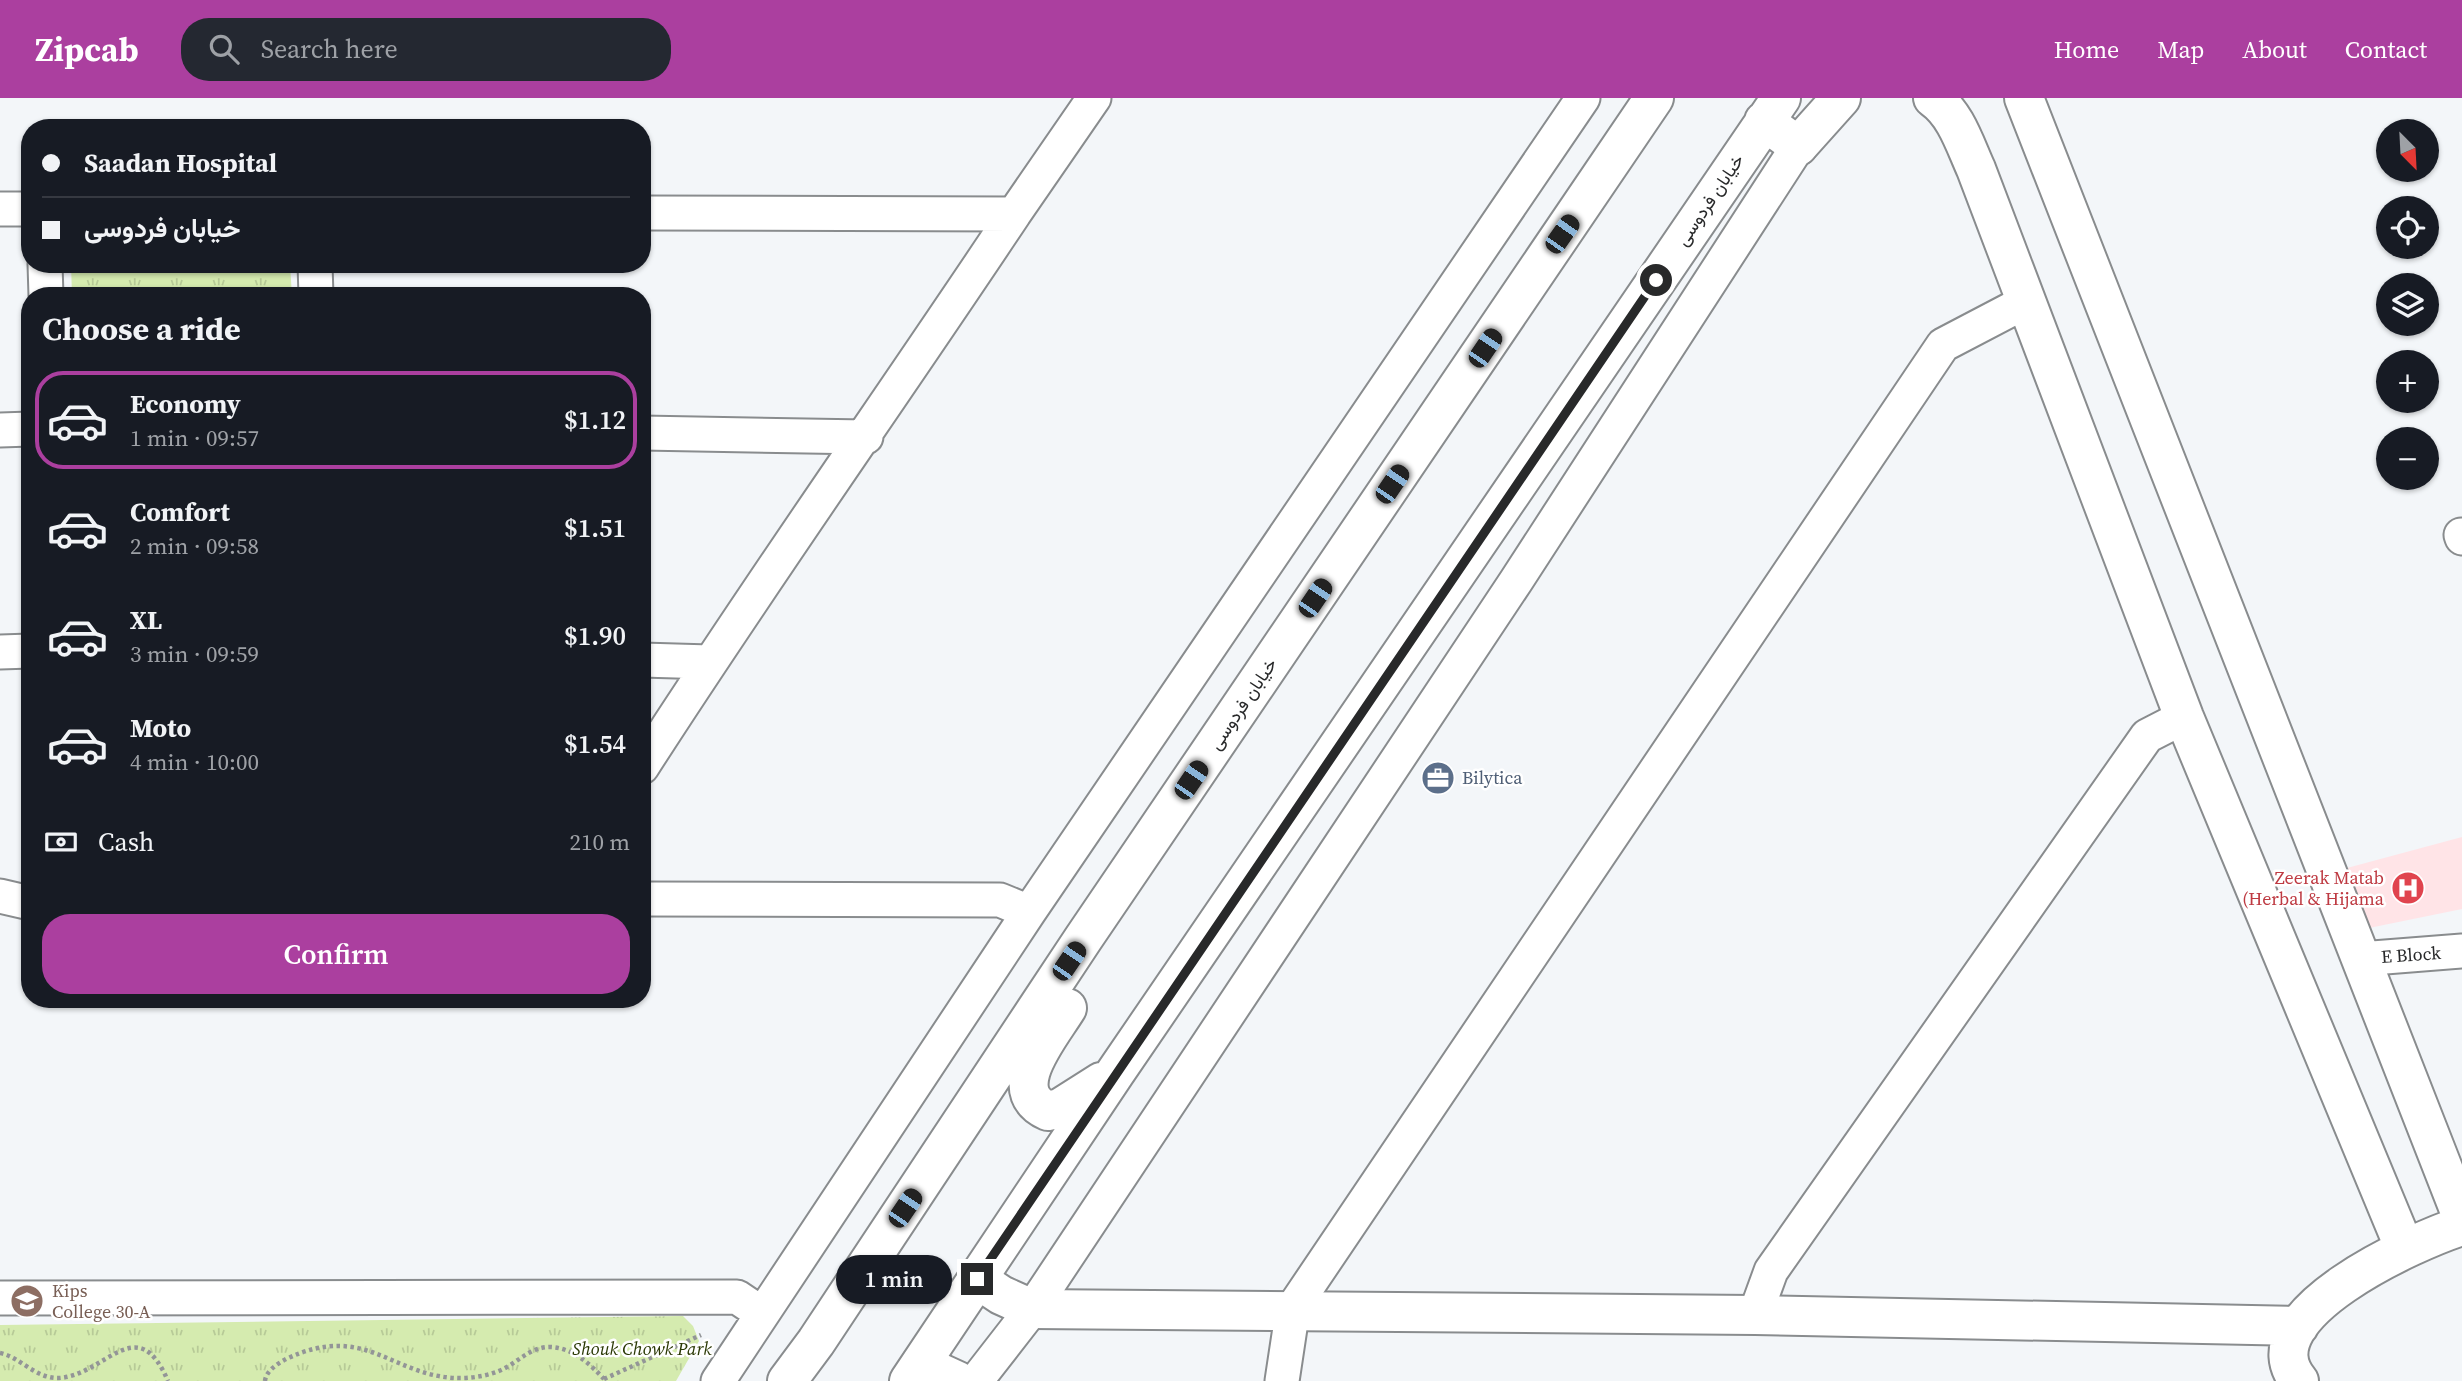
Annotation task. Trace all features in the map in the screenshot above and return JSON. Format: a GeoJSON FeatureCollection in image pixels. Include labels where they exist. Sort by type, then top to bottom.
{"type":"FeatureCollection","features":[{"type":"Feature","properties":{"kind":"street"},"geometry":{"type":"LineString","coordinates":[[651,753],[710,662],[866,437],[1094,98]]}},
{"type":"Feature","properties":{"kind":"street"},"geometry":{"type":"LineString","coordinates":[[718,1381],[1029,912],[1583,98]]}},
{"type":"Feature","properties":{"kind":"street","name":"خیابان فردوسی"},"geometry":{"type":"LineString","coordinates":[[787,1381],[816,1342],[1083,939],[1654,98]]}},
{"type":"Feature","properties":{"kind":"street"},"geometry":{"type":"LineString","coordinates":[[976,1381],[1032,1309],[1516,581],[1798,146],[1841,98]]}},
{"type":"Feature","properties":{"kind":"street"},"geometry":{"type":"LineString","coordinates":[[1933,98],[1942,104],[1958,128],[2184,717],[2404,1247]]}},
{"type":"Feature","properties":{"kind":"street"},"geometry":{"type":"LineString","coordinates":[[2024,98],[2462,1217]]}},
{"type":"Feature","properties":{"kind":"street"},"geometry":{"type":"LineString","coordinates":[[1772,110],[1798,146]]}},
{"type":"Feature","properties":{"kind":"street","name":"خیابان فردوسی"},"geometry":{"type":"LineString","coordinates":[[915,1373],[1115,1073],[1772,110]]}},
{"type":"Feature","properties":{"kind":"street"},"geometry":{"type":"LineString","coordinates":[[0,209],[21,209]]}},
{"type":"Feature","properties":{"kind":"street"},"geometry":{"type":"LineString","coordinates":[[651,213],[1014,214]]}},
{"type":"Feature","properties":{"kind":"street"},"geometry":{"type":"LineString","coordinates":[[1282,1381],[1293,1308],[1943,345],[2026,301]]}},
{"type":"Feature","properties":{"kind":"street"},"geometry":{"type":"LineString","coordinates":[[0,430],[21,429]]}},
{"type":"Feature","properties":{"kind":"street"},"geometry":{"type":"LineString","coordinates":[[651,433],[866,437]]}},
{"type":"Feature","properties":{"kind":"street"},"geometry":{"type":"LineString","coordinates":[[0,652],[21,651]]}},
{"type":"Feature","properties":{"kind":"street"},"geometry":{"type":"LineString","coordinates":[[651,660],[710,662]]}},
{"type":"Feature","properties":{"kind":"street"},"geometry":{"type":"LineString","coordinates":[[1755,1315],[1771,1271],[2147,736],[2184,717]]}},
{"type":"Feature","properties":{"kind":"street"},"geometry":{"type":"LineString","coordinates":[[0,896],[21,901]]}},
{"type":"Feature","properties":{"kind":"street"},"geometry":{"type":"LineString","coordinates":[[651,899],[1000,900],[1029,912]]}},
{"type":"Feature","properties":{"kind":"street"},"geometry":{"type":"LineString","coordinates":[[1083,939],[1085,976],[1029,1075],[1027,1090],[1031,1100],[1048,1111],[1060,1108],[1115,1073]]}},
{"type":"Feature","properties":{"kind":"street","name":"E Block"},"geometry":{"type":"LineString","coordinates":[[2360,959],[2462,951]]}},
{"type":"Feature","properties":{"kind":"street"},"geometry":{"type":"LineString","coordinates":[[2299,1381],[2290,1361],[2290,1343],[2299,1326],[2354,1276],[2404,1247],[2462,1226]]}},
{"type":"Feature","properties":{"kind":"street"},"geometry":{"type":"LineString","coordinates":[[977,1279],[1001,1295],[1032,1309],[1293,1308],[2299,1326]]}},
{"type":"Feature","properties":{"kind":"street"},"geometry":{"type":"LineString","coordinates":[[0,1298],[737,1297],[761,1313]]}},
{"type":"Feature","properties":{"kind":"street"},"geometry":{"type":"LineString","coordinates":[[915,1373],[958,1381]]}},
{"type":"Feature","properties":{"kind":"path"},"geometry":{"type":"LineString","coordinates":[[265,1381],[268,1372],[282,1361],[313,1348],[334,1346],[379,1353],[420,1372],[466,1378],[487,1375],[506,1368],[538,1348],[551,1347],[582,1358],[604,1380],[697,1336],[761,1313]]}},
{"type":"Feature","properties":{"kind":"path"},"geometry":{"type":"LineString","coordinates":[[0,1353],[56,1378],[70,1376],[125,1348],[137,1346],[152,1352],[168,1381]]}},
{"type":"Feature","properties":{"kind":"shaded area","name":"Zeerak Matab (Herbal & Hijama"},"geometry":{"type":"Polygon","coordinates":[[[2462,837],[2462,909],[2369,928],[2347,868],[2462,837]]]}},
{"type":"Feature","properties":{"kind":"green space"},"geometry":{"type":"Polygon","coordinates":[[[71,273],[291,273],[291,287],[72,287],[71,273]]]}},
{"type":"Feature","properties":{"kind":"green space","name":"Shouk Chowk Park"},"geometry":{"type":"Polygon","coordinates":[[[683,1316],[693,1326],[699,1341],[676,1381],[0,1381],[0,1325],[683,1316]]]}},
{"type":"Feature","properties":{"kind":"place","name":"Bilytica"},"geometry":{"type":"Point","coordinates":[1438,778]}},
{"type":"Feature","properties":{"kind":"place","name":"Zeerak Matab (Herbal & Hijama"},"geometry":{"type":"Point","coordinates":[2408,888]}},
{"type":"Feature","properties":{"kind":"place","name":"Kips College 30-A"},"geometry":{"type":"Point","coordinates":[27,1301]}},
{"type":"Feature","properties":{"kind":"route"},"geometry":{"type":"LineString","coordinates":[[977,1279],[1130,1050],[1656,280]]}}]}
